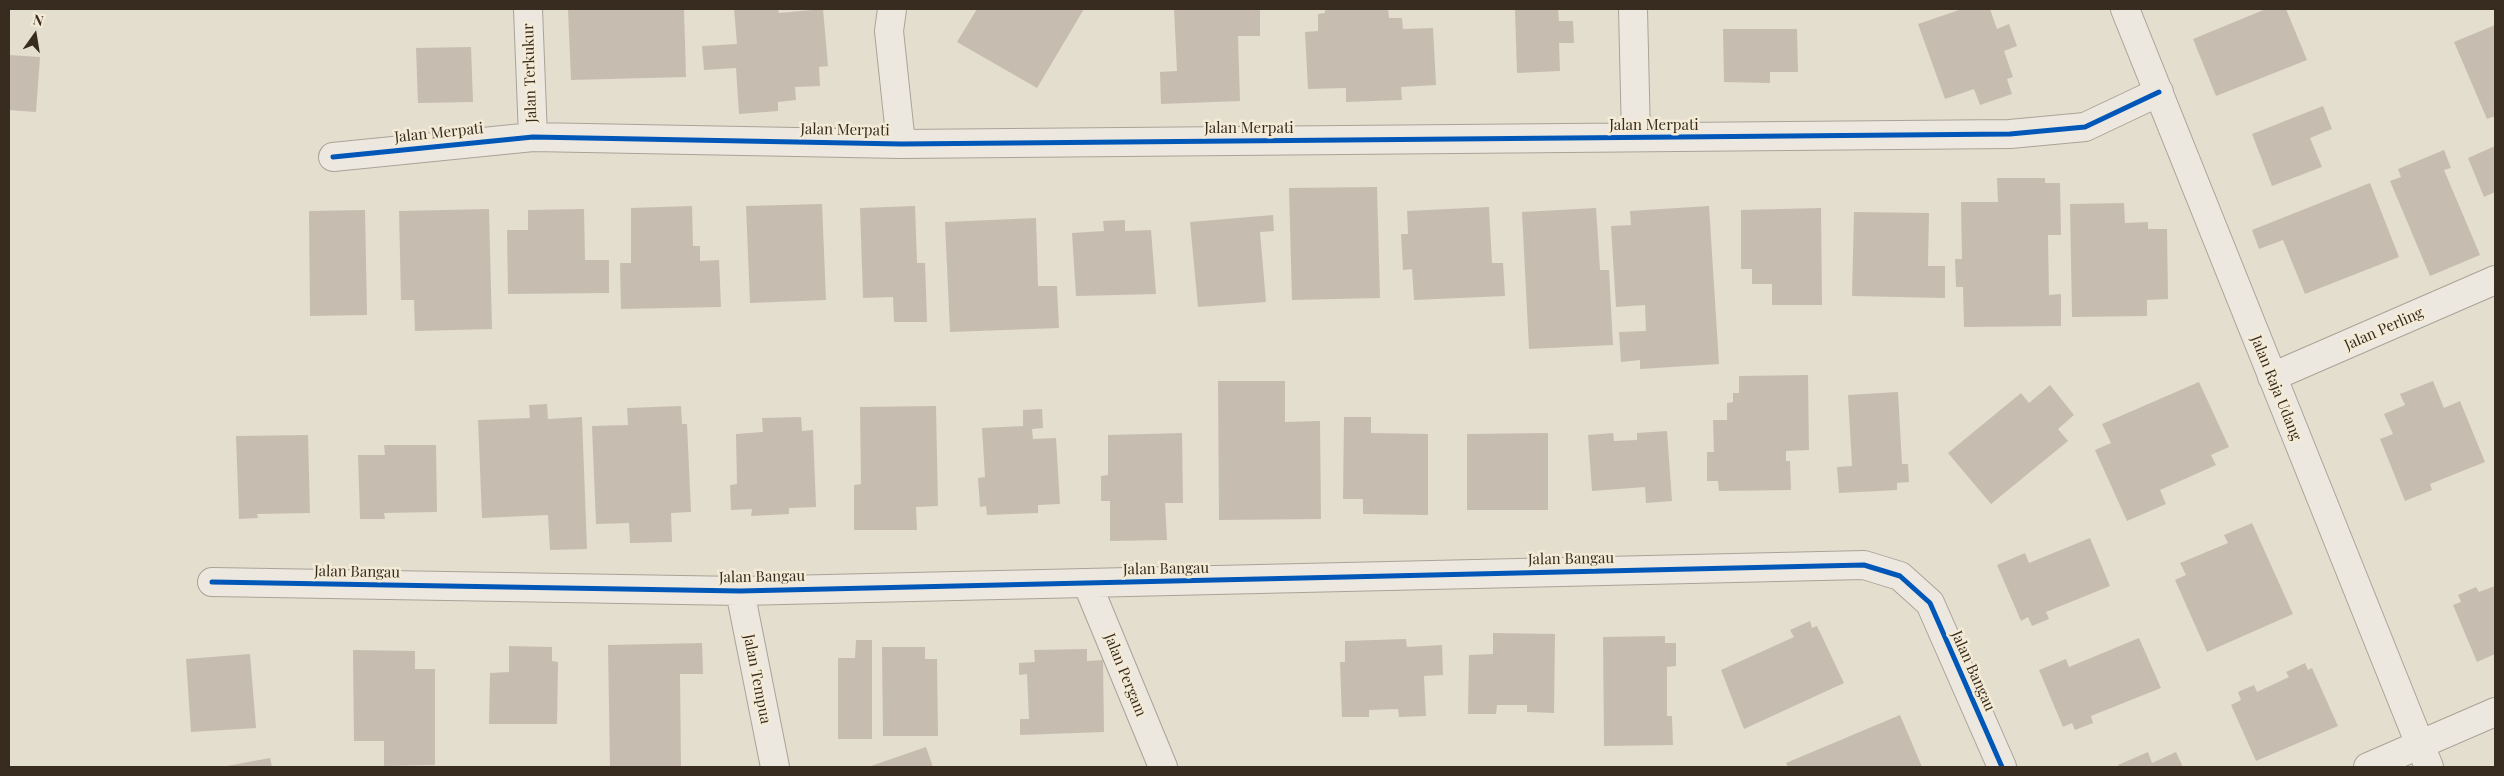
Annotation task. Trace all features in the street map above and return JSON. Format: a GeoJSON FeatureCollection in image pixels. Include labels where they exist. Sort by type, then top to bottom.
{"type":"FeatureCollection","features":[{"type":"Feature","properties":{"kind":"street","name":"Jalan Terkukur"},"geometry":{"type":"LineString","coordinates":[[528,9],[532,137]]}},
{"type":"Feature","properties":{"kind":"street"},"geometry":{"type":"LineString","coordinates":[[892,9],[890,31],[901,144]]}},
{"type":"Feature","properties":{"kind":"street"},"geometry":{"type":"LineString","coordinates":[[1633,9],[1636,137]]}},
{"type":"Feature","properties":{"kind":"street","name":"Jalan Raja Udang"},"geometry":{"type":"LineString","coordinates":[[2125,9],[2424,755]]}},
{"type":"Feature","properties":{"kind":"street","name":"Jalan Merpati"},"geometry":{"type":"LineString","coordinates":[[333,157],[532,137],[901,144],[2010,134],[2085,127],[2159,92]]}},
{"type":"Feature","properties":{"kind":"street","name":"Jalan Perling"},"geometry":{"type":"LineString","coordinates":[[2272,377],[2495,280]]}},
{"type":"Feature","properties":{"kind":"street","name":"Jalan Bangau"},"geometry":{"type":"LineString","coordinates":[[212,582],[740,591],[1864,565],[1900,576],[1930,603],[2002,767]]}},
{"type":"Feature","properties":{"kind":"street","name":"Jalan Pergam"},"geometry":{"type":"LineString","coordinates":[[1088,583],[1163,767]]}},
{"type":"Feature","properties":{"kind":"street","name":"Jalan Tempua"},"geometry":{"type":"LineString","coordinates":[[740,591],[775,767]]}},
{"type":"Feature","properties":{"kind":"street"},"geometry":{"type":"LineString","coordinates":[[2368,767],[2424,755],[2495,712]]}},
{"type":"Feature","properties":{"kind":"building"},"geometry":{"type":"Polygon","coordinates":[[[568,9],[684,9],[686,77],[571,80],[568,9]]]}},
{"type":"Feature","properties":{"kind":"building"},"geometry":{"type":"Polygon","coordinates":[[[734,9],[778,9],[779,13],[823,9],[828,66],[819,67],[820,86],[795,87],[796,100],[778,102],[778,111],[739,114],[736,68],[704,70],[702,46],[737,44],[734,9]]]}},
{"type":"Feature","properties":{"kind":"building"},"geometry":{"type":"Polygon","coordinates":[[[977,9],[1084,9],[1037,88],[957,42],[977,9]]]}},
{"type":"Feature","properties":{"kind":"building"},"geometry":{"type":"Polygon","coordinates":[[[1174,9],[1260,9],[1260,36],[1238,36],[1240,101],[1161,104],[1160,72],[1177,71],[1174,9]]]}},
{"type":"Feature","properties":{"kind":"building"},"geometry":{"type":"Polygon","coordinates":[[[1325,9],[1388,9],[1389,18],[1402,18],[1403,29],[1433,28],[1436,85],[1401,87],[1402,100],[1346,102],[1346,88],[1308,89],[1305,32],[1318,31],[1318,14],[1325,13],[1325,9]]]}},
{"type":"Feature","properties":{"kind":"building"},"geometry":{"type":"Polygon","coordinates":[[[1515,9],[1558,9],[1559,21],[1573,21],[1574,43],[1559,43],[1560,71],[1517,73],[1515,9]]]}},
{"type":"Feature","properties":{"kind":"building"},"geometry":{"type":"Polygon","coordinates":[[[1962,9],[1990,9],[1997,29],[2009,24],[2017,46],[2004,51],[2013,77],[2007,79],[2012,94],[1980,105],[1974,89],[1945,99],[1918,24],[1962,9]]]}},
{"type":"Feature","properties":{"kind":"building"},"geometry":{"type":"Polygon","coordinates":[[[2266,9],[2286,9],[2307,60],[2216,96],[2193,39],[2266,9]]]}},
{"type":"Feature","properties":{"kind":"building"},"geometry":{"type":"Polygon","coordinates":[[[2495,25],[2495,116],[2487,119],[2454,42],[2495,25]]]}},
{"type":"Feature","properties":{"kind":"building"},"geometry":{"type":"Polygon","coordinates":[[[1723,29],[1797,29],[1798,72],[1770,72],[1770,83],[1724,82],[1723,29]]]}},
{"type":"Feature","properties":{"kind":"building"},"geometry":{"type":"Polygon","coordinates":[[[471,47],[473,102],[418,103],[416,48],[471,47]]]}},
{"type":"Feature","properties":{"kind":"building"},"geometry":{"type":"Polygon","coordinates":[[[9,55],[40,57],[36,112],[9,110],[9,55]]]}},
{"type":"Feature","properties":{"kind":"building"},"geometry":{"type":"Polygon","coordinates":[[[2323,106],[2332,129],[2310,138],[2322,167],[2272,186],[2252,134],[2323,106]]]}},
{"type":"Feature","properties":{"kind":"building"},"geometry":{"type":"Polygon","coordinates":[[[2495,146],[2495,192],[2484,197],[2468,158],[2495,146]]]}},
{"type":"Feature","properties":{"kind":"building"},"geometry":{"type":"Polygon","coordinates":[[[2444,150],[2451,168],[2444,170],[2480,255],[2430,276],[2390,181],[2401,177],[2398,169],[2444,150]]]}},
{"type":"Feature","properties":{"kind":"building"},"geometry":{"type":"Polygon","coordinates":[[[1997,178],[2045,178],[2045,183],[2060,183],[2061,235],[2048,235],[2049,295],[2061,294],[2061,326],[1964,327],[1963,287],[1956,287],[1955,259],[1962,259],[1961,202],[1998,202],[1997,178]]]}},
{"type":"Feature","properties":{"kind":"building"},"geometry":{"type":"Polygon","coordinates":[[[2370,183],[2399,257],[2305,294],[2283,240],[2259,249],[2252,230],[2370,183]]]}},
{"type":"Feature","properties":{"kind":"building"},"geometry":{"type":"Polygon","coordinates":[[[1377,187],[1380,298],[1292,300],[1289,188],[1377,187]]]}},
{"type":"Feature","properties":{"kind":"building"},"geometry":{"type":"Polygon","coordinates":[[[2124,203],[2125,223],[2148,222],[2148,229],[2167,229],[2168,299],[2147,300],[2147,316],[2072,317],[2070,204],[2124,203]]]}},
{"type":"Feature","properties":{"kind":"building"},"geometry":{"type":"Polygon","coordinates":[[[822,204],[826,300],[750,303],[746,206],[822,204]]]}},
{"type":"Feature","properties":{"kind":"building"},"geometry":{"type":"Polygon","coordinates":[[[692,206],[693,246],[700,246],[700,261],[719,260],[721,307],[621,309],[620,263],[631,263],[631,208],[692,206]]]}},
{"type":"Feature","properties":{"kind":"building"},"geometry":{"type":"Polygon","coordinates":[[[915,206],[917,263],[925,263],[927,322],[894,322],[893,297],[863,298],[860,208],[915,206]]]}},
{"type":"Feature","properties":{"kind":"building"},"geometry":{"type":"Polygon","coordinates":[[[1709,206],[1719,364],[1640,369],[1640,360],[1621,362],[1619,332],[1646,331],[1645,305],[1616,307],[1611,226],[1631,225],[1630,211],[1709,206]]]}},
{"type":"Feature","properties":{"kind":"building"},"geometry":{"type":"Polygon","coordinates":[[[1489,207],[1492,263],[1503,263],[1505,296],[1414,300],[1412,269],[1403,270],[1401,234],[1408,234],[1407,211],[1489,207]]]}},
{"type":"Feature","properties":{"kind":"building"},"geometry":{"type":"Polygon","coordinates":[[[1596,208],[1600,270],[1609,270],[1613,345],[1529,349],[1522,212],[1596,208]]]}},
{"type":"Feature","properties":{"kind":"building"},"geometry":{"type":"Polygon","coordinates":[[[1821,208],[1822,305],[1772,305],[1772,284],[1752,284],[1752,269],[1741,269],[1741,210],[1821,208]]]}},
{"type":"Feature","properties":{"kind":"building"},"geometry":{"type":"Polygon","coordinates":[[[489,209],[492,329],[415,331],[414,300],[401,300],[399,211],[489,209]]]}},
{"type":"Feature","properties":{"kind":"building"},"geometry":{"type":"Polygon","coordinates":[[[584,209],[585,260],[609,260],[609,293],[508,294],[507,230],[528,230],[528,210],[584,209]]]}},
{"type":"Feature","properties":{"kind":"building"},"geometry":{"type":"Polygon","coordinates":[[[365,210],[367,315],[310,316],[309,211],[365,210]]]}},
{"type":"Feature","properties":{"kind":"building"},"geometry":{"type":"Polygon","coordinates":[[[1854,212],[1929,213],[1928,266],[1945,266],[1945,298],[1852,296],[1854,212]]]}},
{"type":"Feature","properties":{"kind":"building"},"geometry":{"type":"Polygon","coordinates":[[[1273,215],[1274,231],[1260,232],[1266,302],[1198,307],[1190,222],[1273,215]]]}},
{"type":"Feature","properties":{"kind":"building"},"geometry":{"type":"Polygon","coordinates":[[[1036,218],[1038,286],[1057,286],[1059,328],[950,332],[945,222],[1036,218]]]}},
{"type":"Feature","properties":{"kind":"building"},"geometry":{"type":"Polygon","coordinates":[[[1125,220],[1125,231],[1151,230],[1156,294],[1076,296],[1072,233],[1104,231],[1103,221],[1125,220]]]}},
{"type":"Feature","properties":{"kind":"building"},"geometry":{"type":"Polygon","coordinates":[[[1808,375],[1809,450],[1786,451],[1786,461],[1790,461],[1791,490],[1719,491],[1718,481],[1707,481],[1707,452],[1714,452],[1713,420],[1727,420],[1727,403],[1733,402],[1733,393],[1739,393],[1739,376],[1808,375]]]}},
{"type":"Feature","properties":{"kind":"building"},"geometry":{"type":"Polygon","coordinates":[[[1218,381],[1285,381],[1285,422],[1320,421],[1321,519],[1219,520],[1218,381]]]}},
{"type":"Feature","properties":{"kind":"building"},"geometry":{"type":"Polygon","coordinates":[[[2433,381],[2444,408],[2460,401],[2485,462],[2430,484],[2432,490],[2405,501],[2380,439],[2393,434],[2384,414],[2405,405],[2400,394],[2433,381]]]}},
{"type":"Feature","properties":{"kind":"building"},"geometry":{"type":"Polygon","coordinates":[[[2199,382],[2229,447],[2211,455],[2216,465],[2160,490],[2166,504],[2127,521],[2095,450],[2111,443],[2102,424],[2199,382]]]}},
{"type":"Feature","properties":{"kind":"building"},"geometry":{"type":"Polygon","coordinates":[[[2050,385],[2074,415],[2058,429],[2068,441],[1991,504],[1948,453],[2021,393],[2029,403],[2050,385]]]}},
{"type":"Feature","properties":{"kind":"building"},"geometry":{"type":"Polygon","coordinates":[[[1898,392],[1902,464],[1908,464],[1909,482],[1897,483],[1897,490],[1839,493],[1837,467],[1852,466],[1848,395],[1898,392]]]}},
{"type":"Feature","properties":{"kind":"building"},"geometry":{"type":"Polygon","coordinates":[[[547,404],[548,419],[582,417],[587,549],[550,550],[548,515],[482,518],[478,420],[530,418],[529,405],[547,404]]]}},
{"type":"Feature","properties":{"kind":"building"},"geometry":{"type":"Polygon","coordinates":[[[681,406],[682,424],[687,424],[691,512],[671,513],[672,542],[630,543],[629,523],[596,524],[592,426],[628,425],[627,408],[681,406]]]}},
{"type":"Feature","properties":{"kind":"building"},"geometry":{"type":"Polygon","coordinates":[[[936,406],[938,506],[916,507],[917,530],[854,530],[854,485],[861,484],[860,407],[936,406]]]}},
{"type":"Feature","properties":{"kind":"building"},"geometry":{"type":"Polygon","coordinates":[[[1042,409],[1043,428],[1032,429],[1033,439],[1056,438],[1060,504],[1038,505],[1038,513],[987,515],[986,506],[980,507],[978,478],[985,477],[982,428],[1023,426],[1023,410],[1042,409]]]}},
{"type":"Feature","properties":{"kind":"building"},"geometry":{"type":"Polygon","coordinates":[[[801,417],[802,431],[813,430],[816,507],[789,508],[789,514],[751,516],[752,509],[731,510],[730,485],[737,484],[736,434],[763,432],[762,418],[801,417]]]}},
{"type":"Feature","properties":{"kind":"building"},"geometry":{"type":"Polygon","coordinates":[[[1344,417],[1371,417],[1371,433],[1428,434],[1428,515],[1363,514],[1363,499],[1343,499],[1344,417]]]}},
{"type":"Feature","properties":{"kind":"building"},"geometry":{"type":"Polygon","coordinates":[[[1667,431],[1672,501],[1646,503],[1645,487],[1592,491],[1588,435],[1613,433],[1614,441],[1637,440],[1637,433],[1667,431]]]}},
{"type":"Feature","properties":{"kind":"building"},"geometry":{"type":"Polygon","coordinates":[[[1182,433],[1183,503],[1165,503],[1167,540],[1110,541],[1110,501],[1101,501],[1101,476],[1108,475],[1108,435],[1182,433]]]}},
{"type":"Feature","properties":{"kind":"building"},"geometry":{"type":"Polygon","coordinates":[[[1548,433],[1548,510],[1467,510],[1467,434],[1548,433]]]}},
{"type":"Feature","properties":{"kind":"building"},"geometry":{"type":"Polygon","coordinates":[[[308,435],[310,513],[257,514],[258,518],[239,519],[236,436],[308,435]]]}},
{"type":"Feature","properties":{"kind":"building"},"geometry":{"type":"Polygon","coordinates":[[[384,445],[436,445],[437,512],[384,513],[385,519],[360,519],[358,455],[385,455],[384,445]]]}},
{"type":"Feature","properties":{"kind":"building"},"geometry":{"type":"Polygon","coordinates":[[[2252,523],[2293,614],[2207,652],[2175,580],[2186,575],[2180,563],[2228,543],[2224,535],[2252,523]]]}},
{"type":"Feature","properties":{"kind":"building"},"geometry":{"type":"Polygon","coordinates":[[[2090,538],[2110,586],[2046,612],[2049,619],[2032,626],[2028,617],[2021,621],[1997,565],[2025,553],[2029,563],[2090,538]]]}},
{"type":"Feature","properties":{"kind":"building"},"geometry":{"type":"Polygon","coordinates":[[[2495,586],[2495,654],[2477,662],[2453,605],[2461,602],[2458,595],[2476,587],[2479,592],[2495,586]]]}},
{"type":"Feature","properties":{"kind":"building"},"geometry":{"type":"Polygon","coordinates":[[[1810,621],[1812,628],[1817,626],[1844,683],[1744,729],[1721,670],[1794,637],[1790,630],[1810,621]]]}},
{"type":"Feature","properties":{"kind":"building"},"geometry":{"type":"Polygon","coordinates":[[[1493,633],[1555,634],[1554,713],[1527,712],[1527,705],[1497,705],[1496,714],[1468,714],[1469,655],[1493,654],[1493,633]]]}},
{"type":"Feature","properties":{"kind":"building"},"geometry":{"type":"Polygon","coordinates":[[[1665,636],[1665,643],[1676,643],[1676,666],[1667,667],[1667,716],[1672,716],[1673,745],[1604,746],[1603,637],[1665,636]]]}},
{"type":"Feature","properties":{"kind":"building"},"geometry":{"type":"Polygon","coordinates":[[[2139,638],[2161,688],[2091,716],[2093,723],[2075,730],[2072,723],[2063,727],[2039,670],[2066,659],[2069,667],[2139,638]]]}},
{"type":"Feature","properties":{"kind":"building"},"geometry":{"type":"Polygon","coordinates":[[[1406,639],[1407,647],[1442,645],[1443,675],[1424,676],[1426,716],[1399,717],[1398,709],[1369,710],[1369,717],[1342,717],[1340,662],[1345,662],[1345,641],[1406,639]]]}},
{"type":"Feature","properties":{"kind":"building"},"geometry":{"type":"Polygon","coordinates":[[[856,640],[872,640],[872,739],[838,739],[838,658],[855,658],[856,640]]]}},
{"type":"Feature","properties":{"kind":"building"},"geometry":{"type":"Polygon","coordinates":[[[702,643],[703,674],[680,674],[681,767],[610,767],[608,645],[702,643]]]}},
{"type":"Feature","properties":{"kind":"building"},"geometry":{"type":"Polygon","coordinates":[[[509,646],[552,647],[552,661],[558,662],[557,724],[489,724],[490,673],[509,672],[509,646]]]}},
{"type":"Feature","properties":{"kind":"building"},"geometry":{"type":"Polygon","coordinates":[[[882,647],[925,647],[925,659],[937,659],[938,736],[883,736],[882,647]]]}},
{"type":"Feature","properties":{"kind":"building"},"geometry":{"type":"Polygon","coordinates":[[[1087,649],[1087,661],[1103,660],[1104,732],[1020,735],[1020,719],[1029,719],[1027,674],[1019,675],[1019,663],[1035,662],[1034,650],[1087,649]]]}},
{"type":"Feature","properties":{"kind":"building"},"geometry":{"type":"Polygon","coordinates":[[[353,650],[415,651],[415,669],[435,669],[435,765],[384,766],[384,741],[354,741],[353,650]]]}},
{"type":"Feature","properties":{"kind":"building"},"geometry":{"type":"Polygon","coordinates":[[[250,654],[256,728],[191,732],[186,659],[250,654]]]}},
{"type":"Feature","properties":{"kind":"building"},"geometry":{"type":"Polygon","coordinates":[[[2305,663],[2308,670],[2312,668],[2338,726],[2256,761],[2231,705],[2241,700],[2238,692],[2254,685],[2257,692],[2289,677],[2286,672],[2305,663]]]}},
{"type":"Feature","properties":{"kind":"building"},"geometry":{"type":"Polygon","coordinates":[[[1900,715],[1922,767],[1788,767],[1786,763],[1900,715]]]}},
{"type":"Feature","properties":{"kind":"building"},"geometry":{"type":"Polygon","coordinates":[[[926,747],[933,767],[868,767],[926,747]]]}},
{"type":"Feature","properties":{"kind":"building"},"geometry":{"type":"Polygon","coordinates":[[[2148,752],[2152,763],[2176,752],[2183,767],[2119,767],[2118,765],[2148,752]]]}},
{"type":"Feature","properties":{"kind":"building"},"geometry":{"type":"Polygon","coordinates":[[[270,758],[272,767],[227,767],[227,766],[270,758]]]}},
{"type":"Feature","properties":{"kind":"cycle path"},"geometry":{"type":"LineString","coordinates":[[333,157],[533,137],[901,144],[2010,134],[2085,127],[2159,92]]}},
{"type":"Feature","properties":{"kind":"cycle path"},"geometry":{"type":"LineString","coordinates":[[212,582],[740,591],[1864,565],[1900,576],[1930,603],[2002,767]]}}]}
